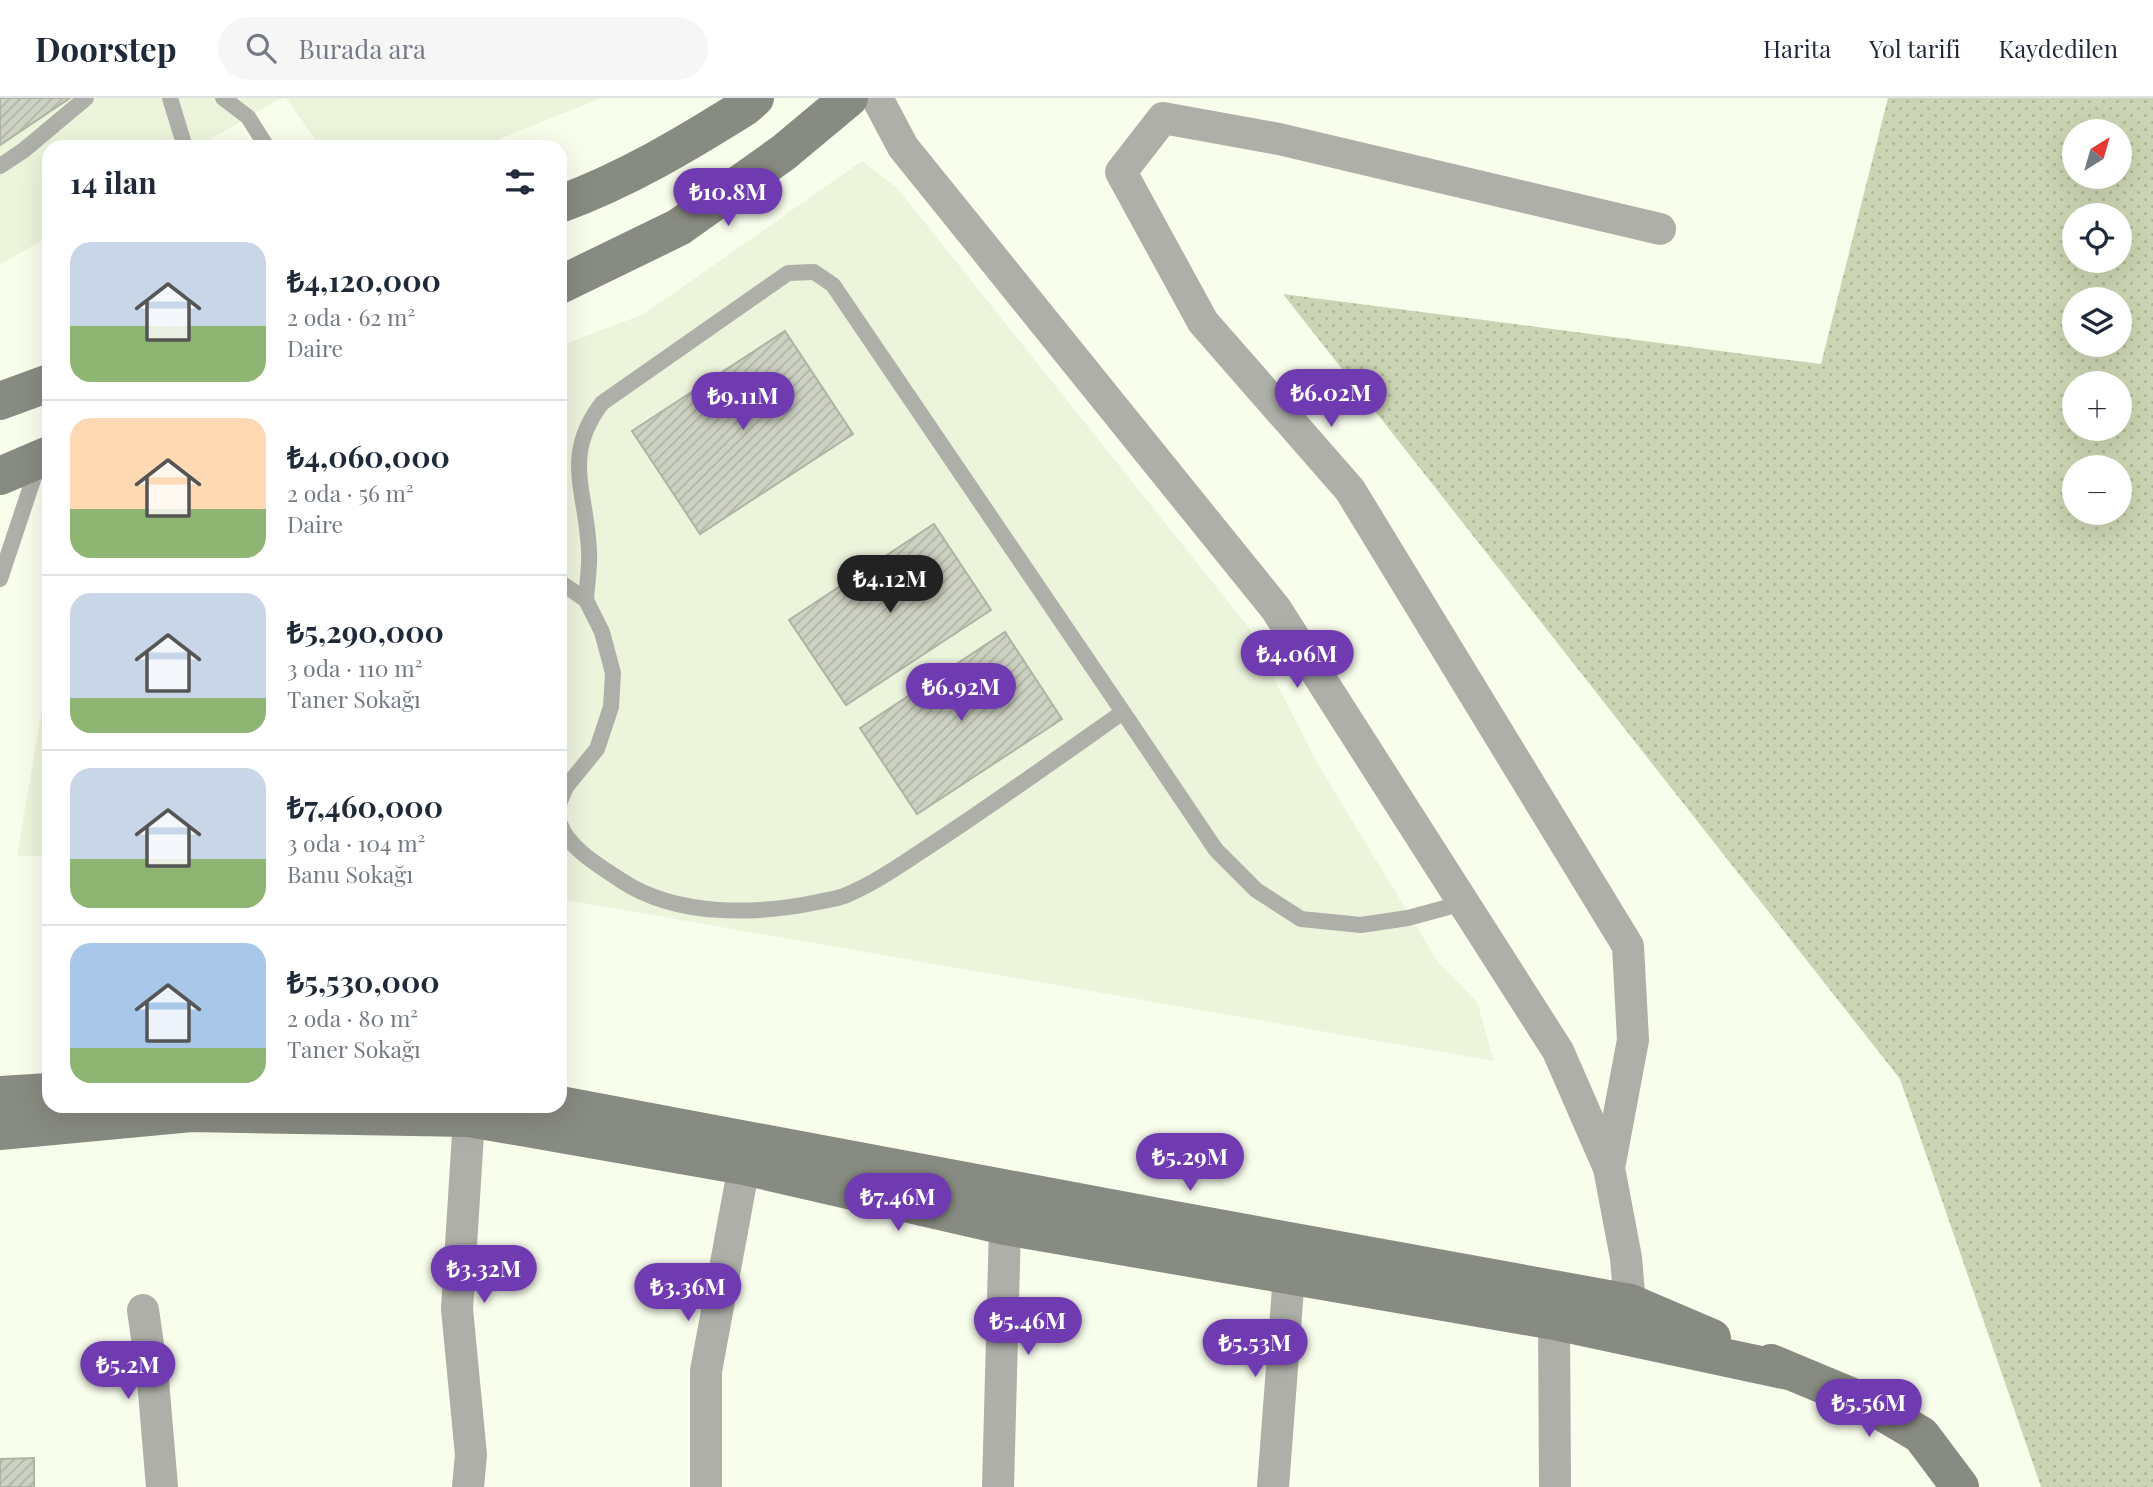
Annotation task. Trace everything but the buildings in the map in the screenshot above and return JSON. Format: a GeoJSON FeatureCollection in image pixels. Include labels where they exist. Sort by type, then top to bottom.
{"type":"FeatureCollection","features":[{"type":"Feature","properties":{"kind":"main road"},"geometry":{"type":"LineString","coordinates":[[567,202],[678,149],[755,98]]}},
{"type":"Feature","properties":{"kind":"main road"},"geometry":{"type":"LineString","coordinates":[[567,282],[679,227],[782,153],[849,98]]}},
{"type":"Feature","properties":{"kind":"main road"},"geometry":{"type":"LineString","coordinates":[[0,401],[42,386]]}},
{"type":"Feature","properties":{"kind":"main road"},"geometry":{"type":"LineString","coordinates":[[0,476],[42,458]]}},
{"type":"Feature","properties":{"kind":"main road"},"geometry":{"type":"LineString","coordinates":[[0,1095],[42,1092]]}},
{"type":"Feature","properties":{"kind":"main road"},"geometry":{"type":"LineString","coordinates":[[567,1106],[1631,1320],[1793,1372],[1867,1403],[1921,1434],[1960,1487]]}},
{"type":"Feature","properties":{"kind":"main road"},"geometry":{"type":"LineString","coordinates":[[0,1131],[191,1113],[469,1118],[744,1166],[1005,1226],[1554,1321],[1631,1320]]}},
{"type":"Feature","properties":{"kind":"street"},"geometry":{"type":"LineString","coordinates":[[877,98],[903,147],[1276,609],[1558,1051],[1609,1167],[1626,1258],[1631,1320]]}},
{"type":"Feature","properties":{"kind":"street"},"geometry":{"type":"LineString","coordinates":[[1609,1167],[1633,1040],[1628,946],[1350,490],[1203,322],[1121,172],[1163,118],[1279,139],[1660,229]]}},
{"type":"Feature","properties":{"kind":"street"},"geometry":{"type":"LineString","coordinates":[[468,1487],[471,1455],[457,1309],[469,1118]]}},
{"type":"Feature","properties":{"kind":"street"},"geometry":{"type":"LineString","coordinates":[[706,1487],[706,1371],[744,1166]]}},
{"type":"Feature","properties":{"kind":"street"},"geometry":{"type":"LineString","coordinates":[[998,1487],[1005,1226]]}},
{"type":"Feature","properties":{"kind":"street"},"geometry":{"type":"LineString","coordinates":[[1273,1487],[1289,1275]]}},
{"type":"Feature","properties":{"kind":"street"},"geometry":{"type":"LineString","coordinates":[[143,1310],[153,1380],[162,1487]]}},
{"type":"Feature","properties":{"kind":"street"},"geometry":{"type":"LineString","coordinates":[[1554,1321],[1555,1487]]}},
{"type":"Feature","properties":{"kind":"lane"},"geometry":{"type":"LineString","coordinates":[[0,166],[24,150],[86,98]]}},
{"type":"Feature","properties":{"kind":"lane"},"geometry":{"type":"LineString","coordinates":[[170,98],[183,140]]}},
{"type":"Feature","properties":{"kind":"lane"},"geometry":{"type":"LineString","coordinates":[[223,98],[248,117],[263,140]]}},
{"type":"Feature","properties":{"kind":"lane"},"geometry":{"type":"LineString","coordinates":[[586,600],[589,550],[577,462],[588,421],[602,403],[788,273],[814,272],[833,285],[1216,850],[1256,890],[1301,919],[1360,925],[1408,918],[1462,903]]}},
{"type":"Feature","properties":{"kind":"lane"},"geometry":{"type":"LineString","coordinates":[[0,579],[42,463]]}},
{"type":"Feature","properties":{"kind":"lane"},"geometry":{"type":"LineString","coordinates":[[567,587],[586,600],[602,632],[613,673],[611,707],[597,749],[567,786]]}},
{"type":"Feature","properties":{"kind":"lane"},"geometry":{"type":"LineString","coordinates":[[567,838],[594,863],[636,890],[687,906],[735,910],[790,907],[842,896],[888,873],[972,818],[1123,712]]}},
{"type":"Feature","properties":{"kind":"shaded area"},"geometry":{"type":"Polygon","coordinates":[[[0,98],[281,98],[209,140],[42,140],[42,240],[0,265],[0,98]]]}},
{"type":"Feature","properties":{"kind":"shaded area"},"geometry":{"type":"Polygon","coordinates":[[[286,98],[602,98],[497,140],[316,140],[286,98]]]}},
{"type":"Feature","properties":{"kind":"shaded area"},"geometry":{"type":"Polygon","coordinates":[[[1888,98],[2153,98],[2153,1487],[2041,1487],[1900,1079],[1283,294],[1821,364],[1888,98]]]}},
{"type":"Feature","properties":{"kind":"shaded area"},"geometry":{"type":"Polygon","coordinates":[[[862,161],[897,188],[1249,628],[1316,761],[1438,962],[1477,1002],[1494,1061],[567,900],[567,343],[644,314],[862,161]]]}},
{"type":"Feature","properties":{"kind":"shaded area"},"geometry":{"type":"Polygon","coordinates":[[[42,710],[42,856],[17,856],[42,710]]]}}]}
